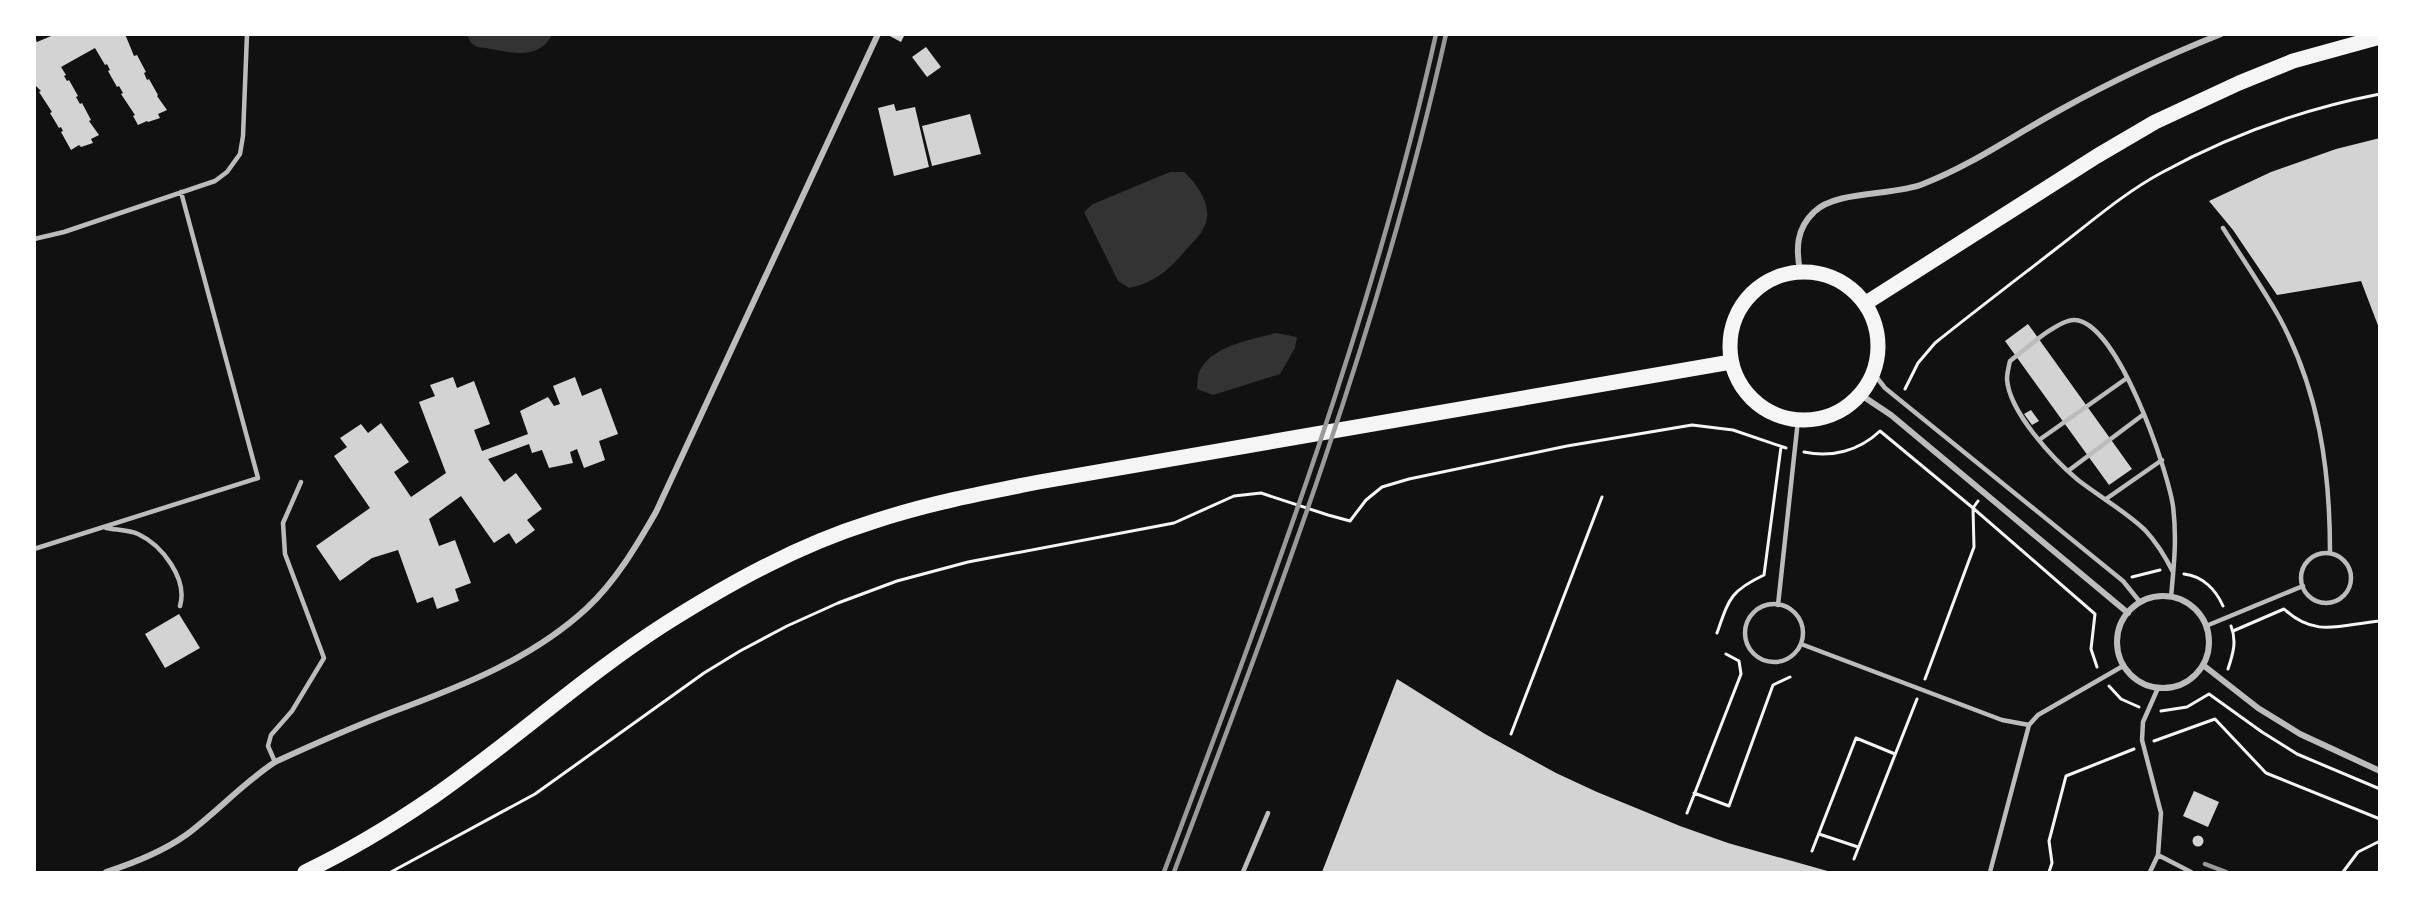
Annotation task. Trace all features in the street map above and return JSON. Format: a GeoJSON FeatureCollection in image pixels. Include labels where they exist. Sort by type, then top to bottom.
{"type":"FeatureCollection","features":[{"type":"Feature","properties":{"kind":"main road"},"geometry":{"type":"LineString","coordinates":[[1866,303],[2097,156],[2155,122],[2293,61],[2379,37]]}},
{"type":"Feature","properties":{"kind":"main road"},"geometry":{"type":"LineString","coordinates":[[1800,271],[1825,274],[1848,285],[1866,303],[1876,326],[1879,350],[1874,374],[1861,395],[1843,410],[1821,418],[1798,420],[1775,415],[1755,402],[1740,384],[1731,362],[1730,337],[1738,312],[1753,292],[1775,277],[1800,271]]}},
{"type":"Feature","properties":{"kind":"main road"},"geometry":{"type":"LineString","coordinates":[[305,873],[336,857],[433,797],[575,688],[664,625],[732,584],[796,552],[870,522],[930,505],[1039,482],[1731,362]]}},
{"type":"Feature","properties":{"kind":"street"},"geometry":{"type":"LineString","coordinates":[[106,873],[156,852],[185,836],[250,779],[275,762],[437,696],[514,660],[571,621],[603,591],[620,570],[656,512],[878,34]]}},
{"type":"Feature","properties":{"kind":"street"},"geometry":{"type":"LineString","coordinates":[[1800,271],[1796,247],[1804,226],[1814,211],[1840,199],[1921,186],[1965,166],[2060,110],[2165,56],[2221,34]]}},
{"type":"Feature","properties":{"kind":"street"},"geometry":{"type":"LineString","coordinates":[[1861,395],[1891,415],[2128,613]]}},
{"type":"Feature","properties":{"kind":"street"},"geometry":{"type":"LineString","coordinates":[[2155,597],[2170,597],[2186,602],[2198,612],[2206,626],[2209,639],[2208,652],[2203,665],[2194,676],[2184,683],[2158,688],[2132,677],[2123,666],[2118,652],[2117,638],[2120,625],[2128,613],[2140,602],[2155,597]]}},
{"type":"Feature","properties":{"kind":"street"},"geometry":{"type":"LineString","coordinates":[[2203,665],[2259,708],[2300,734],[2379,771]]}},
{"type":"Feature","properties":{"kind":"lane"},"geometry":{"type":"LineString","coordinates":[[34,239],[64,232],[215,181],[227,172],[240,154],[243,136],[247,34]]}},
{"type":"Feature","properties":{"kind":"lane"},"geometry":{"type":"LineString","coordinates":[[34,549],[258,478],[181,192]]}},
{"type":"Feature","properties":{"kind":"lane"},"geometry":{"type":"LineString","coordinates":[[2223,228],[2280,320],[2313,402],[2323,445],[2327,479],[2330,552]]}},
{"type":"Feature","properties":{"kind":"lane"},"geometry":{"type":"LineString","coordinates":[[2170,597],[2173,572],[2176,547],[2173,507],[2162,460],[2127,378],[2106,344],[2086,322],[2072,319],[2046,333],[2010,361],[2007,378],[2011,394],[2021,414],[2039,440],[2068,471],[2143,529],[2165,555],[2173,572]]}},
{"type":"Feature","properties":{"kind":"lane"},"geometry":{"type":"LineString","coordinates":[[1874,374],[1885,388],[2123,581],[2140,602]]}},
{"type":"Feature","properties":{"kind":"lane"},"geometry":{"type":"LineString","coordinates":[[2039,440],[2127,378]]}},
{"type":"Feature","properties":{"kind":"lane"},"geometry":{"type":"LineString","coordinates":[[2068,471],[2144,414]]}},
{"type":"Feature","properties":{"kind":"lane"},"geometry":{"type":"LineString","coordinates":[[1778,605],[1798,420]]}},
{"type":"Feature","properties":{"kind":"lane"},"geometry":{"type":"LineString","coordinates":[[2106,499],[2162,460]]}},
{"type":"Feature","properties":{"kind":"lane"},"geometry":{"type":"LineString","coordinates":[[275,762],[268,746],[271,735],[292,711],[324,658],[285,554],[283,523],[301,482]]}},
{"type":"Feature","properties":{"kind":"lane"},"geometry":{"type":"LineString","coordinates":[[103,528],[136,533],[157,545],[178,578],[183,595],[180,606]]}},
{"type":"Feature","properties":{"kind":"lane"},"geometry":{"type":"LineString","coordinates":[[2330,552],[2342,557],[2348,563],[2352,574],[2348,591],[2337,600],[2320,602],[2312,598],[2302,586],[2301,576],[2309,559],[2316,554],[2330,552]]}},
{"type":"Feature","properties":{"kind":"lane"},"geometry":{"type":"LineString","coordinates":[[2206,626],[2302,586]]}},
{"type":"Feature","properties":{"kind":"lane"},"geometry":{"type":"LineString","coordinates":[[1770,604],[1778,605],[1790,608],[1797,615],[1804,634],[1802,644],[1789,658],[1779,662],[1766,661],[1750,649],[1746,640],[1746,622],[1760,608],[1770,604]]}},
{"type":"Feature","properties":{"kind":"lane"},"geometry":{"type":"LineString","coordinates":[[1802,644],[2001,720],[2029,725]]}},
{"type":"Feature","properties":{"kind":"lane"},"geometry":{"type":"LineString","coordinates":[[1990,873],[2029,725],[2038,715],[2123,666]]}},
{"type":"Feature","properties":{"kind":"lane"},"geometry":{"type":"LineString","coordinates":[[2150,873],[2158,855],[2161,813],[2144,745],[2143,722],[2158,688]]}},
{"type":"Feature","properties":{"kind":"lane"},"geometry":{"type":"LineString","coordinates":[[1243,873],[1268,813]]}},
{"type":"Feature","properties":{"kind":"lane"},"geometry":{"type":"LineString","coordinates":[[2158,855],[2192,873]]}},
{"type":"Feature","properties":{"kind":"path"},"geometry":{"type":"LineString","coordinates":[[1900,400],[1909,378],[1935,343],[2109,208],[2160,174],[2222,143],[2290,116],[2379,94]]}},
{"type":"Feature","properties":{"kind":"path"},"geometry":{"type":"LineString","coordinates":[[391,873],[535,794],[704,673],[731,657],[787,626],[838,603],[897,581],[968,562],[1174,523],[1234,496],[1261,493],[1350,521],[1366,500],[1382,487],[1409,479],[1567,446],[1692,425],[1733,430],[1780,447],[1796,450],[1829,454],[1843,452],[1857,447],[1880,431],[1891,415]]}},
{"type":"Feature","properties":{"kind":"path"},"geometry":{"type":"LineString","coordinates":[[1880,431],[2095,614]]}},
{"type":"Feature","properties":{"kind":"path"},"geometry":{"type":"LineString","coordinates":[[1718,633],[1728,601],[1741,587],[1764,575],[1780,447]]}},
{"type":"Feature","properties":{"kind":"path"},"geometry":{"type":"LineString","coordinates":[[1854,859],[1921,690],[1974,547],[1973,508],[1984,493]]}},
{"type":"Feature","properties":{"kind":"path"},"geometry":{"type":"LineString","coordinates":[[1511,734],[1602,497]]}},
{"type":"Feature","properties":{"kind":"path"},"geometry":{"type":"LineString","coordinates":[[2108,597],[2095,614],[2091,650],[2103,677],[2113,692],[2121,699],[2149,709],[2174,710],[2187,707],[2209,694],[2222,680],[2234,653],[2233,631],[2217,594],[2208,584],[2191,574],[2157,570],[2138,574],[2123,581]]}},
{"type":"Feature","properties":{"kind":"path"},"geometry":{"type":"LineString","coordinates":[[2233,631],[2284,609],[2305,625],[2337,628],[2356,623],[2379,621]]}},
{"type":"Feature","properties":{"kind":"path"},"geometry":{"type":"LineString","coordinates":[[1687,813],[1741,674],[1739,661],[1726,654]]}},
{"type":"Feature","properties":{"kind":"path"},"geometry":{"type":"LineString","coordinates":[[1694,793],[1729,806],[1773,685],[1790,677]]}},
{"type":"Feature","properties":{"kind":"path"},"geometry":{"type":"LineString","coordinates":[[2209,694],[2297,754],[2379,789]]}},
{"type":"Feature","properties":{"kind":"path"},"geometry":{"type":"LineString","coordinates":[[2049,873],[2052,863],[2049,841],[2066,776],[2215,719],[2266,773],[2379,819]]}},
{"type":"Feature","properties":{"kind":"path"},"geometry":{"type":"LineString","coordinates":[[1812,851],[1856,738],[1895,754]]}},
{"type":"Feature","properties":{"kind":"path"},"geometry":{"type":"LineString","coordinates":[[1819,834],[1858,847]]}},
{"type":"Feature","properties":{"kind":"path"},"geometry":{"type":"LineString","coordinates":[[2343,873],[2358,852],[2379,842]]}},
{"type":"Feature","properties":{"kind":"shaded area"},"geometry":{"type":"Polygon","coordinates":[[[467,34],[552,35],[538,50],[519,53],[477,47],[471,43],[467,34]]]}},
{"type":"Feature","properties":{"kind":"shaded area"},"geometry":{"type":"Polygon","coordinates":[[[1170,172],[1184,172],[1195,184],[1204,198],[1206,222],[1197,238],[1167,270],[1146,283],[1129,288],[1118,281],[1084,212],[1093,204],[1170,172]]]}},
{"type":"Feature","properties":{"kind":"shaded area"},"geometry":{"type":"Polygon","coordinates":[[[1276,333],[1297,337],[1295,348],[1280,374],[1213,395],[1197,389],[1200,370],[1214,355],[1245,341],[1276,333]]]}},
{"type":"Feature","properties":{"kind":"building"},"geometry":{"type":"Polygon","coordinates":[[[56,34],[125,34],[134,56],[137,55],[146,72],[144,73],[147,80],[149,79],[167,110],[158,114],[160,118],[138,125],[133,116],[135,115],[121,94],[123,93],[108,71],[110,70],[107,64],[105,65],[95,48],[61,67],[66,75],[64,76],[67,81],[69,80],[78,96],[76,97],[91,120],[89,121],[99,135],[91,139],[93,143],[81,147],[79,145],[71,150],[61,132],[63,131],[61,127],[59,128],[39,92],[41,91],[34,84],[34,37],[37,42],[56,34]]]}},
{"type":"Feature","properties":{"kind":"building"},"geometry":{"type":"Polygon","coordinates":[[[886,34],[905,34],[901,42],[886,34]]]}},
{"type":"Feature","properties":{"kind":"building"},"geometry":{"type":"Polygon","coordinates":[[[926,47],[941,67],[927,77],[912,57],[926,47]]]}},
{"type":"Feature","properties":{"kind":"building"},"geometry":{"type":"Polygon","coordinates":[[[894,104],[896,111],[915,107],[929,167],[894,176],[878,108],[894,104]]]}},
{"type":"Feature","properties":{"kind":"building"},"geometry":{"type":"Polygon","coordinates":[[[970,114],[981,154],[932,166],[922,126],[970,114]]]}},
{"type":"Feature","properties":{"kind":"building"},"geometry":{"type":"Polygon","coordinates":[[[2380,138],[2379,328],[2361,281],[2277,295],[2233,230],[2209,201],[2271,172],[2336,149],[2380,138]]]}},
{"type":"Feature","properties":{"kind":"building"},"geometry":{"type":"Polygon","coordinates":[[[2028,324],[2132,469],[2109,485],[2005,341],[2028,324]]]}},
{"type":"Feature","properties":{"kind":"building"},"geometry":{"type":"Polygon","coordinates":[[[453,377],[457,388],[474,381],[490,424],[474,430],[482,451],[528,434],[520,411],[548,397],[554,406],[560,404],[553,386],[575,377],[582,396],[601,388],[618,434],[599,441],[605,460],[584,468],[577,449],[570,452],[573,463],[549,468],[542,450],[532,453],[529,444],[488,459],[504,482],[516,473],[542,509],[527,520],[535,530],[516,544],[509,533],[494,543],[461,496],[429,519],[439,546],[455,540],[471,583],[455,589],[459,601],[437,609],[433,597],[417,603],[398,550],[372,558],[340,581],[316,546],[370,508],[334,456],[347,447],[340,438],[361,424],[368,433],[381,423],[409,462],[394,472],[411,497],[446,473],[419,402],[435,396],[430,385],[453,377]]]}},
{"type":"Feature","properties":{"kind":"building"},"geometry":{"type":"Polygon","coordinates":[[[2031,410],[2039,421],[2032,425],[2024,414],[2031,410]]]}},
{"type":"Feature","properties":{"kind":"building"},"geometry":{"type":"Polygon","coordinates":[[[179,614],[200,648],[165,668],[145,634],[179,614]]]}},
{"type":"Feature","properties":{"kind":"building"},"geometry":{"type":"Polygon","coordinates":[[[1397,679],[1485,734],[1556,773],[1597,792],[1728,843],[1831,872],[1322,872],[1397,679]]]}},
{"type":"Feature","properties":{"kind":"building"},"geometry":{"type":"Polygon","coordinates":[[[2194,791],[2219,802],[2208,827],[2183,816],[2194,791]]]}},
{"type":"Feature","properties":{"kind":"building"},"geometry":{"type":"Polygon","coordinates":[[[2198,835],[2204,841],[2198,847],[2192,841],[2198,835]]]}},
{"type":"Feature","properties":{"kind":"railway"},"geometry":{"type":"LineString","coordinates":[[1164,872],[1315,458],[1381,247],[1436,34]]}},
{"type":"Feature","properties":{"kind":"railway"},"geometry":{"type":"LineString","coordinates":[[1174,872],[1289,562],[1325,458],[1391,248],[1446,34]]}},
{"type":"Feature","properties":{"kind":"railway"},"geometry":{"type":"LineString","coordinates":[[2205,864],[2226,872]]}}]}
